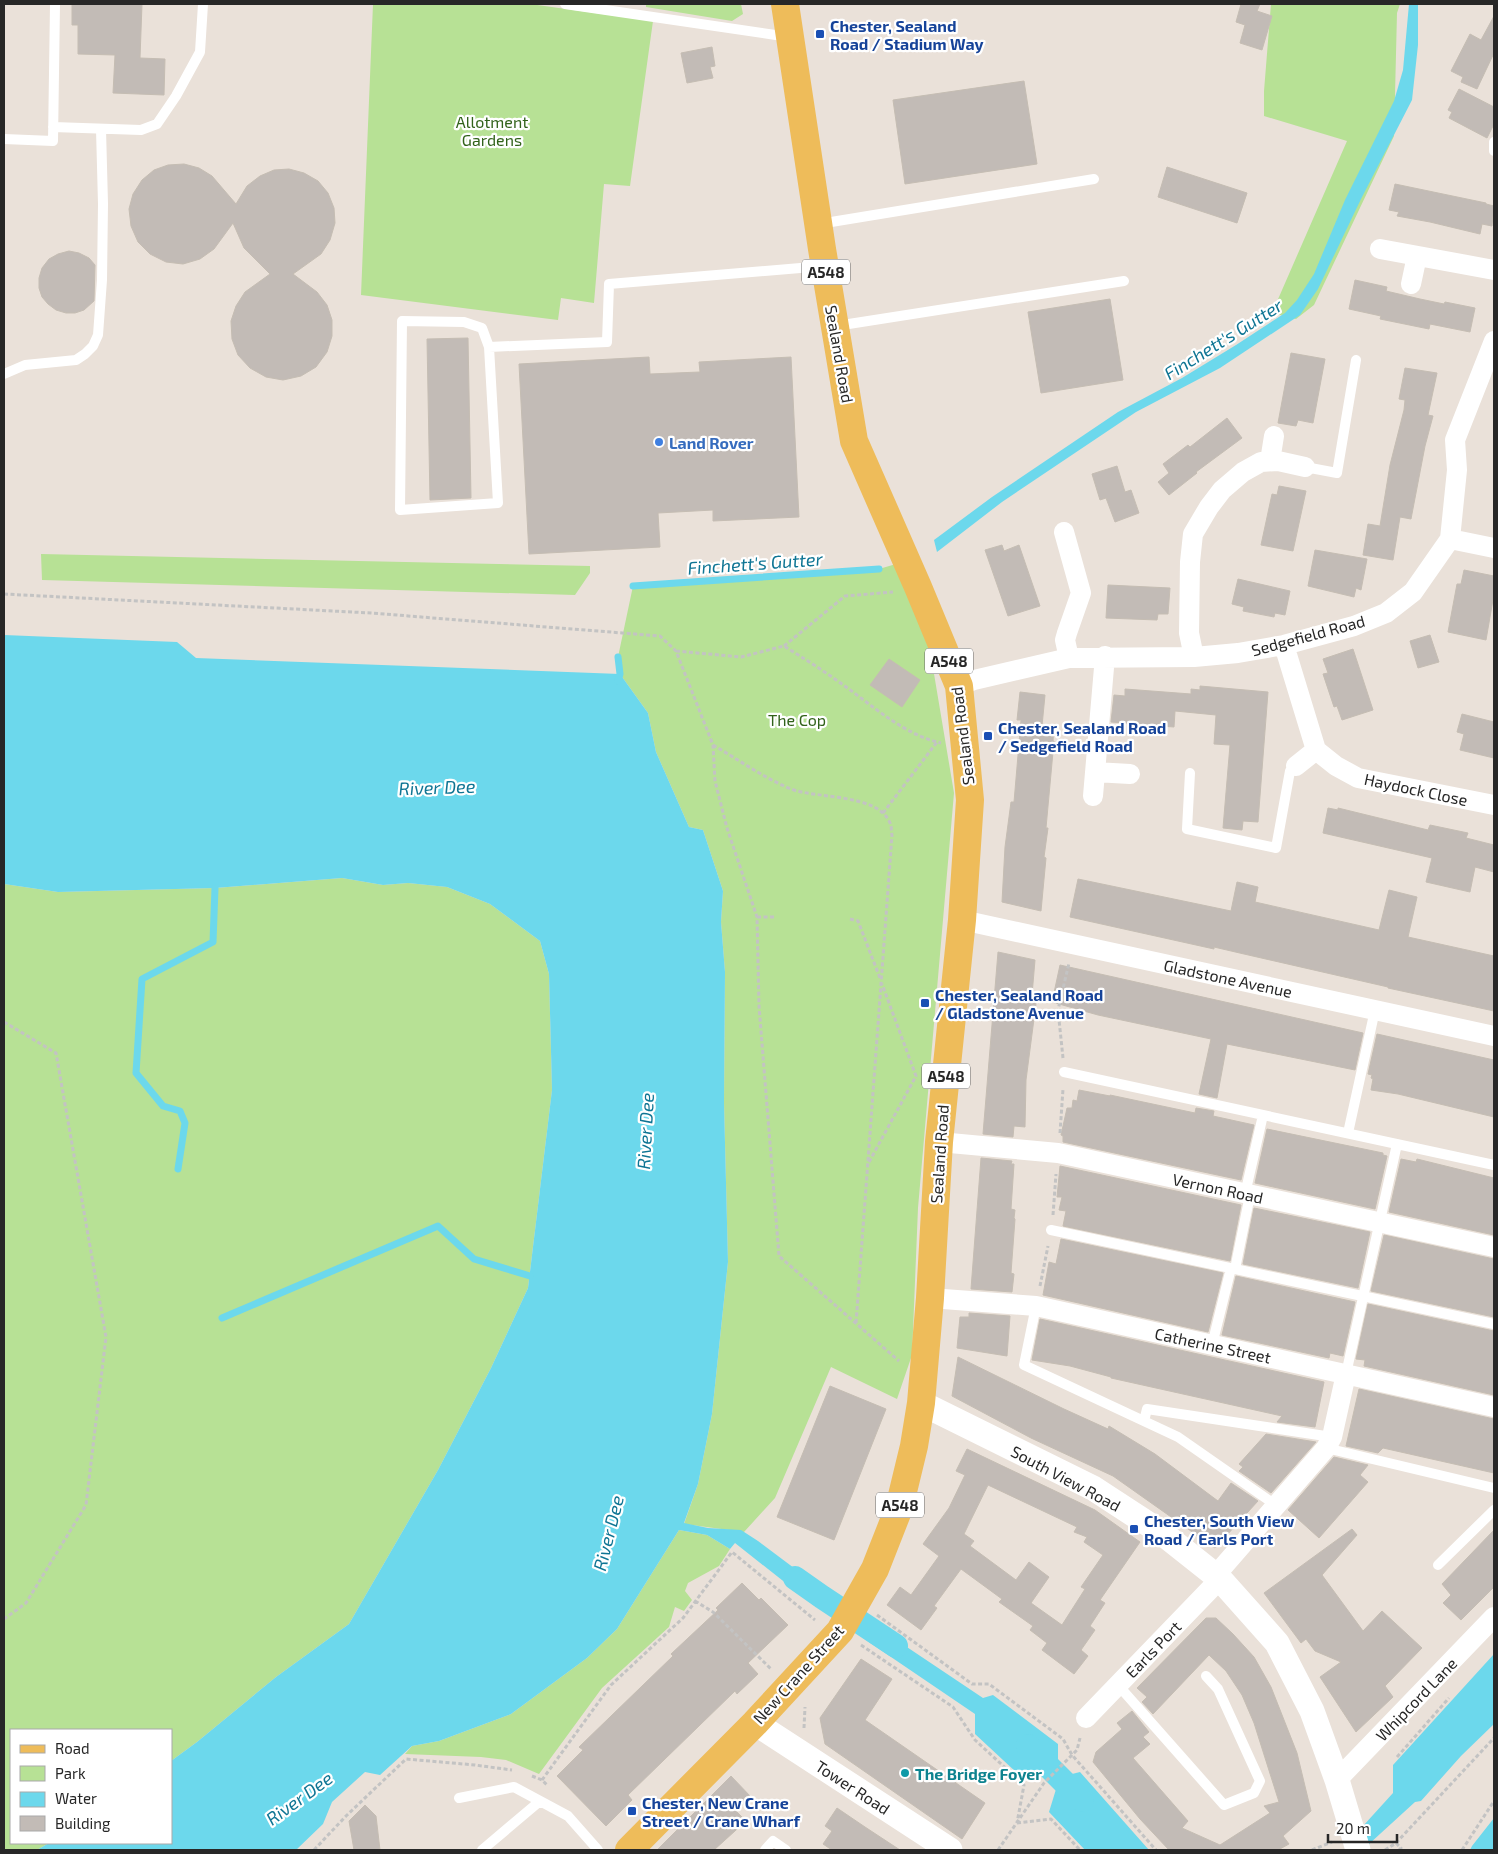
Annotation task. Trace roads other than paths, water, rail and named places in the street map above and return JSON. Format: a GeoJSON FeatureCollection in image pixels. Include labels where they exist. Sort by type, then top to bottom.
{"type":"FeatureCollection","features":[{"type":"Feature","properties":{"kind":"main road","name":"Sealand Road"},"geometry":{"type":"LineString","coordinates":[[785,4],[818,224],[854,441],[917,584],[959,686],[970,800],[962,920],[939,1142],[930,1298],[921,1403]]}},
{"type":"Feature","properties":{"kind":"main road","name":"New Crane Street"},"geometry":{"type":"LineString","coordinates":[[629,1850],[755,1723],[797,1693],[845,1637],[865,1607],[875,1569],[899,1508],[914,1446],[921,1403]]}},
{"type":"Feature","properties":{"kind":"street"},"geometry":{"type":"LineString","coordinates":[[1380,249],[1494,270]]}},
{"type":"Feature","properties":{"kind":"street"},"geometry":{"type":"LineString","coordinates":[[1411,284],[1417,256]]}},
{"type":"Feature","properties":{"kind":"street","name":"Sedgefield Road"},"geometry":{"type":"LineString","coordinates":[[959,686],[974,680],[1068,658],[1105,656],[1194,657],[1238,653],[1284,644],[1354,626],[1386,613],[1412,592],[1450,539],[1457,470],[1455,440],[1494,341]]}},
{"type":"Feature","properties":{"kind":"street"},"geometry":{"type":"LineString","coordinates":[[1270,461],[1274,436]]}},
{"type":"Feature","properties":{"kind":"street"},"geometry":{"type":"LineString","coordinates":[[1194,657],[1189,633],[1190,562],[1193,534],[1208,507],[1222,490],[1243,472],[1261,462],[1270,461],[1305,467]]}},
{"type":"Feature","properties":{"kind":"street"},"geometry":{"type":"LineString","coordinates":[[1064,532],[1080,593],[1066,633],[1065,640],[1068,658]]}},
{"type":"Feature","properties":{"kind":"street"},"geometry":{"type":"LineString","coordinates":[[1450,539],[1494,548]]}},
{"type":"Feature","properties":{"kind":"street"},"geometry":{"type":"LineString","coordinates":[[1284,644],[1316,750],[1296,766]]}},
{"type":"Feature","properties":{"kind":"street"},"geometry":{"type":"LineString","coordinates":[[1093,796],[1105,656]]}},
{"type":"Feature","properties":{"kind":"street","name":"Haydock Close"},"geometry":{"type":"LineString","coordinates":[[1316,750],[1336,766],[1358,778],[1494,805]]}},
{"type":"Feature","properties":{"kind":"street"},"geometry":{"type":"LineString","coordinates":[[1095,772],[1130,774]]}},
{"type":"Feature","properties":{"kind":"street","name":"Gladstone Avenue"},"geometry":{"type":"LineString","coordinates":[[962,920],[1494,1036]]}},
{"type":"Feature","properties":{"kind":"street","name":"Vernon Road"},"geometry":{"type":"LineString","coordinates":[[939,1142],[1058,1153],[1494,1247]]}},
{"type":"Feature","properties":{"kind":"street","name":"Catherine Street"},"geometry":{"type":"LineString","coordinates":[[930,1298],[1036,1306],[1494,1407]]}},
{"type":"Feature","properties":{"kind":"street"},"geometry":{"type":"LineString","coordinates":[[1329,1442],[1346,1374]]}},
{"type":"Feature","properties":{"kind":"street","name":"South View Road"},"geometry":{"type":"LineString","coordinates":[[921,1403],[1093,1488],[1162,1533],[1217,1578],[1277,1643],[1312,1711],[1337,1780],[1358,1850]]}},
{"type":"Feature","properties":{"kind":"street","name":"Earls Port"},"geometry":{"type":"LineString","coordinates":[[1086,1718],[1217,1578],[1329,1442]]}},
{"type":"Feature","properties":{"kind":"street","name":"Whipcord Lane"},"geometry":{"type":"LineString","coordinates":[[1337,1780],[1494,1617]]}},
{"type":"Feature","properties":{"kind":"street","name":"Tower Road"},"geometry":{"type":"LineString","coordinates":[[755,1723],[950,1850]]}},
{"type":"Feature","properties":{"kind":"lane"},"geometry":{"type":"LineString","coordinates":[[4,139],[53,141],[55,4]]}},
{"type":"Feature","properties":{"kind":"lane"},"geometry":{"type":"LineString","coordinates":[[54,127],[141,130],[157,124],[164,116],[200,52],[203,4]]}},
{"type":"Feature","properties":{"kind":"lane"},"geometry":{"type":"LineString","coordinates":[[565,4],[790,37]]}},
{"type":"Feature","properties":{"kind":"lane"},"geometry":{"type":"LineString","coordinates":[[4,374],[25,365],[76,360],[93,346],[98,336],[104,204],[101,129]]}},
{"type":"Feature","properties":{"kind":"lane"},"geometry":{"type":"LineString","coordinates":[[1494,142],[1494,151]]}},
{"type":"Feature","properties":{"kind":"lane"},"geometry":{"type":"LineString","coordinates":[[818,224],[1094,179]]}},
{"type":"Feature","properties":{"kind":"lane"},"geometry":{"type":"LineString","coordinates":[[489,347],[607,342],[609,284],[825,266]]}},
{"type":"Feature","properties":{"kind":"lane"},"geometry":{"type":"LineString","coordinates":[[835,326],[1124,281]]}},
{"type":"Feature","properties":{"kind":"lane"},"geometry":{"type":"LineString","coordinates":[[402,321],[464,322],[482,328],[489,347],[498,503],[400,510],[402,321]]}},
{"type":"Feature","properties":{"kind":"lane"},"geometry":{"type":"LineString","coordinates":[[1305,467],[1337,473],[1356,360]]}},
{"type":"Feature","properties":{"kind":"lane"},"geometry":{"type":"LineString","coordinates":[[1190,773],[1187,829],[1276,848],[1290,771],[1296,766]]}},
{"type":"Feature","properties":{"kind":"lane"},"geometry":{"type":"LineString","coordinates":[[1348,1133],[1375,1010]]}},
{"type":"Feature","properties":{"kind":"lane"},"geometry":{"type":"LineString","coordinates":[[1064,1072],[1494,1165]]}},
{"type":"Feature","properties":{"kind":"lane"},"geometry":{"type":"LineString","coordinates":[[1212,1345],[1233,1269],[1263,1115]]}},
{"type":"Feature","properties":{"kind":"lane"},"geometry":{"type":"LineString","coordinates":[[1346,1374],[1397,1144]]}},
{"type":"Feature","properties":{"kind":"lane"},"geometry":{"type":"LineString","coordinates":[[1051,1230],[1494,1324]]}},
{"type":"Feature","properties":{"kind":"lane"},"geometry":{"type":"LineString","coordinates":[[1036,1306],[1024,1365],[1178,1437],[1277,1506]]}},
{"type":"Feature","properties":{"kind":"lane"},"geometry":{"type":"LineString","coordinates":[[1144,1421],[1147,1409],[1329,1442],[1494,1488]]}},
{"type":"Feature","properties":{"kind":"lane"},"geometry":{"type":"LineString","coordinates":[[1438,1566],[1494,1510]]}},
{"type":"Feature","properties":{"kind":"lane"},"geometry":{"type":"LineString","coordinates":[[1118,1685],[1224,1805],[1254,1792],[1260,1781],[1218,1689],[1206,1676]]}},
{"type":"Feature","properties":{"kind":"lane"},"geometry":{"type":"LineString","coordinates":[[459,1798],[514,1787],[568,1816],[598,1850]]}},
{"type":"Feature","properties":{"kind":"lane"},"geometry":{"type":"LineString","coordinates":[[482,1850],[540,1801]]}},
{"type":"Feature","properties":{"kind":"lane"},"geometry":{"type":"LineString","coordinates":[[764,1850],[773,1841],[786,1850]]}},
{"type":"Feature","properties":{"kind":"water"},"geometry":{"type":"Polygon","coordinates":[[[1409,4],[1418,4],[1418,45],[1412,100],[1361,199],[1318,289],[1300,315],[1220,368],[1136,412],[1002,502],[937,552],[934,540],[992,497],[1118,412],[1182,378],[1236,345],[1285,313],[1297,300],[1314,274],[1345,200],[1394,101],[1403,70],[1409,4]]]}},
{"type":"Feature","properties":{"kind":"water","name":"River Dee"},"geometry":{"type":"Polygon","coordinates":[[[4,635],[177,642],[196,658],[620,674],[648,713],[656,752],[689,827],[703,830],[723,891],[721,922],[725,972],[724,1103],[728,1262],[712,1414],[698,1484],[684,1523],[708,1528],[741,1530],[826,1592],[816,1607],[735,1543],[730,1549],[707,1535],[679,1530],[617,1629],[587,1658],[511,1714],[439,1741],[412,1746],[380,1775],[365,1772],[332,1802],[323,1824],[296,1850],[37,1850],[47,1844],[172,1844],[172,1760],[276,1677],[349,1624],[438,1470],[491,1368],[528,1288],[552,1090],[549,974],[540,941],[490,904],[447,887],[408,883],[383,885],[342,878],[215,888],[58,892],[4,884],[4,635]]]}},
{"type":"Feature","properties":{"kind":"water"},"geometry":{"type":"Polygon","coordinates":[[[871,1623],[983,1698],[993,1695],[1058,1744],[1058,1763],[1045,1773],[1017,1773],[975,1734],[975,1714],[863,1638],[871,1623]]]}},
{"type":"Feature","properties":{"kind":"water"},"geometry":{"type":"Polygon","coordinates":[[[1494,1654],[1494,1724],[1461,1756],[1421,1801],[1415,1802],[1369,1844],[1363,1826],[1393,1793],[1393,1765],[1494,1654]]]}},
{"type":"Feature","properties":{"kind":"water"},"geometry":{"type":"Polygon","coordinates":[[[1067,1771],[1072,1774],[1080,1772],[1149,1850],[1085,1850],[1049,1812],[1057,1786],[1054,1782],[1067,1771]]]}},
{"type":"Feature","properties":{"kind":"water"},"geometry":{"type":"Polygon","coordinates":[[[1494,1818],[1494,1850],[1470,1850],[1472,1846],[1494,1818]]]}},
{"type":"Feature","properties":{"kind":"waterway","name":"Finchett's Gutter"},"geometry":{"type":"LineString","coordinates":[[633,586],[879,569]]}},
{"type":"Feature","properties":{"kind":"waterway","name":"Finchett's Gutter"},"geometry":{"type":"LineString","coordinates":[[618,657],[620,674],[618,681]]}},
{"type":"Feature","properties":{"kind":"waterway"},"geometry":{"type":"LineString","coordinates":[[178,1169],[185,1123],[180,1111],[163,1106],[136,1073],[142,979],[213,942],[215,888]]}},
{"type":"Feature","properties":{"kind":"waterway"},"geometry":{"type":"LineString","coordinates":[[222,1318],[438,1226],[474,1259],[530,1276]]}},
{"type":"Feature","properties":{"kind":"waterway"},"geometry":{"type":"LineString","coordinates":[[795,1578],[896,1646]]}},
{"type":"Feature","properties":{"kind":"waterway"},"geometry":{"type":"LineString","coordinates":[[1028,1746],[1082,1800]]}},
{"type":"Feature","properties":{"kind":"place","name":"Chester, Sealand Road / Stadium Way"},"geometry":{"type":"Point","coordinates":[820,34]}},
{"type":"Feature","properties":{"kind":"place","name":"Land Rover"},"geometry":{"type":"Point","coordinates":[659,442]}},
{"type":"Feature","properties":{"kind":"place","name":"Chester, Sealand Road / Sedgefield Road"},"geometry":{"type":"Point","coordinates":[988,736]}},
{"type":"Feature","properties":{"kind":"place","name":"Chester, Sealand Road / Gladstone Avenue"},"geometry":{"type":"Point","coordinates":[925,1003]}},
{"type":"Feature","properties":{"kind":"place","name":"Chester, South View Road / Earls Port"},"geometry":{"type":"Point","coordinates":[1134,1529]}},
{"type":"Feature","properties":{"kind":"place","name":"The Bridge Foyer"},"geometry":{"type":"Point","coordinates":[905,1773]}},
{"type":"Feature","properties":{"kind":"place","name":"Chester, New Crane Street / Crane Wharf"},"geometry":{"type":"Point","coordinates":[632,1811]}},
{"type":"Feature","properties":{"kind":"park label","name":"Allotment Gardens"},"geometry":{"type":"Point","coordinates":[492,130]}},
{"type":"Feature","properties":{"kind":"park label","name":"The Cop"},"geometry":{"type":"Point","coordinates":[797,719]}}]}
